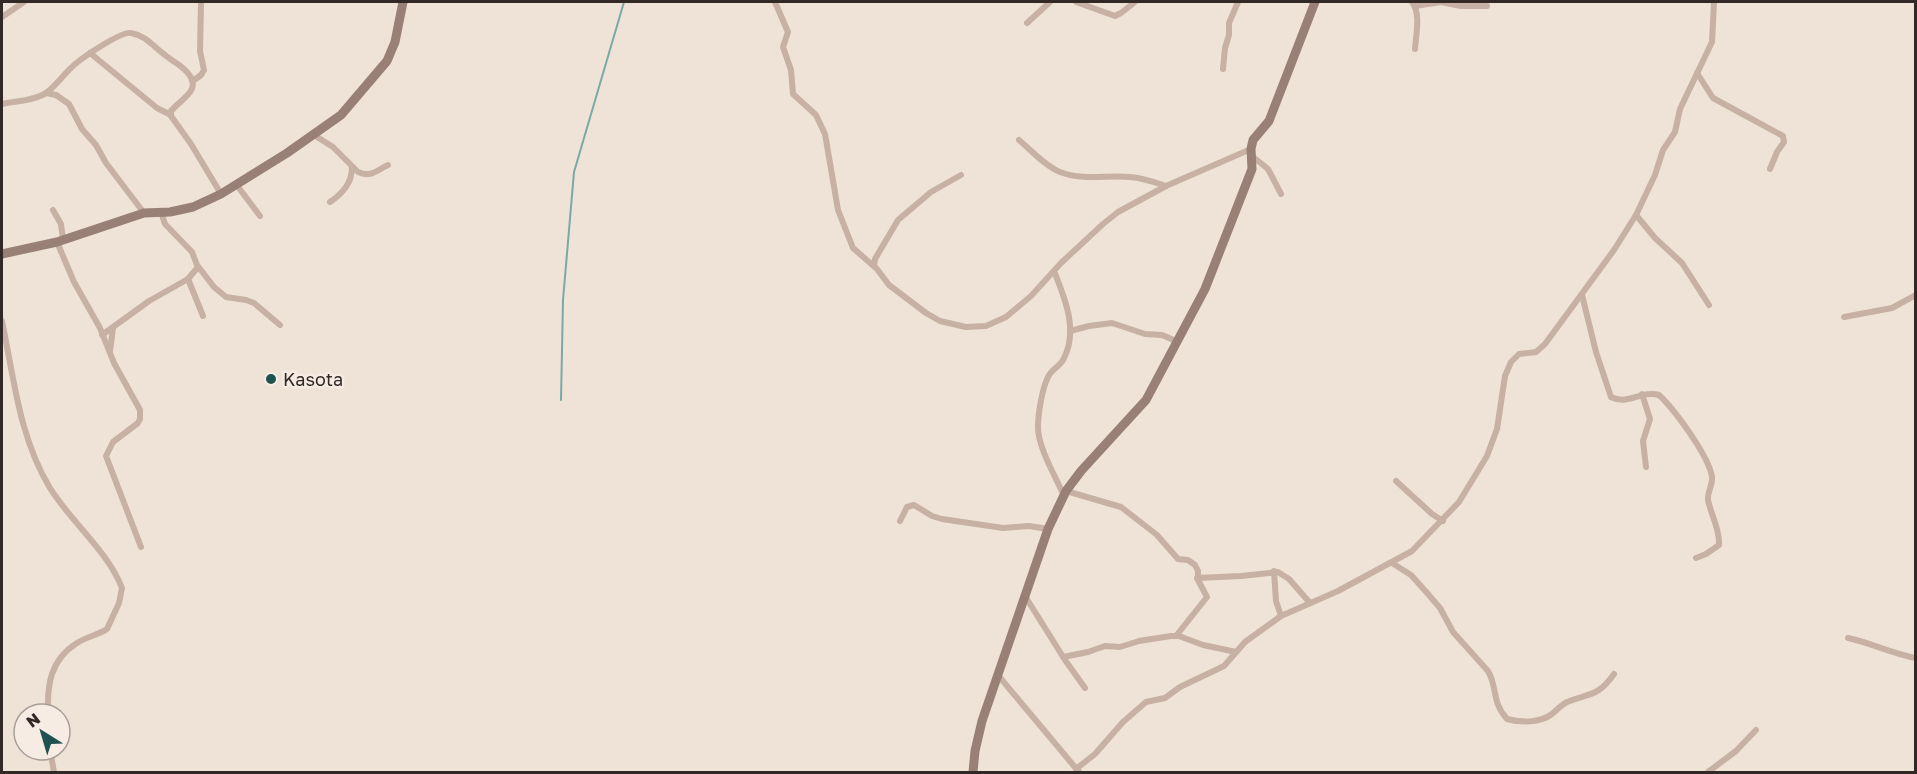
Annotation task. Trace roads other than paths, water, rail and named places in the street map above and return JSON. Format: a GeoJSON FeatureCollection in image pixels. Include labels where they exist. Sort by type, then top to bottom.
{"type":"FeatureCollection","features":[{"type":"Feature","properties":{"kind":"street"},"geometry":{"type":"LineString","coordinates":[[2,17],[24,2]]}},
{"type":"Feature","properties":{"kind":"street"},"geometry":{"type":"LineString","coordinates":[[193,81],[204,70],[200,51],[201,2]]}},
{"type":"Feature","properties":{"kind":"street"},"geometry":{"type":"LineString","coordinates":[[2,254],[60,241],[144,213],[180,211],[221,194],[314,135],[341,115],[387,61],[403,2]]}},
{"type":"Feature","properties":{"kind":"street"},"geometry":{"type":"LineString","coordinates":[[776,2],[788,32],[783,48],[790,70],[793,94],[816,115],[825,134],[838,210],[853,248],[874,266],[889,285],[940,321],[966,327],[986,326],[1006,317],[1031,296],[1054,271],[1111,218],[1166,186],[1251,153]]}},
{"type":"Feature","properties":{"kind":"street"},"geometry":{"type":"LineString","coordinates":[[1027,23],[1050,2]]}},
{"type":"Feature","properties":{"kind":"street"},"geometry":{"type":"LineString","coordinates":[[1076,2],[1115,16],[1135,2]]}},
{"type":"Feature","properties":{"kind":"street"},"geometry":{"type":"LineString","coordinates":[[1223,69],[1229,23],[1238,2]]}},
{"type":"Feature","properties":{"kind":"street"},"geometry":{"type":"LineString","coordinates":[[973,772],[982,721],[1048,528],[1065,494],[1080,471],[1146,400],[1205,289],[1252,170],[1253,140],[1269,121],[1315,2]]}},
{"type":"Feature","properties":{"kind":"street"},"geometry":{"type":"LineString","coordinates":[[1415,49],[1417,16],[1414,4],[1442,2],[1468,7],[1486,6]]}},
{"type":"Feature","properties":{"kind":"street"},"geometry":{"type":"LineString","coordinates":[[997,674],[1078,771],[1146,702],[1165,698],[1180,687],[1224,666],[1253,635],[1281,616],[1338,591],[1412,551],[1459,502],[1487,456],[1497,429],[1505,376],[1511,362],[1519,354],[1536,352],[1541,348],[1582,295],[1636,216],[1655,175],[1663,150],[1675,132],[1680,109],[1712,42],[1714,2]]}},
{"type":"Feature","properties":{"kind":"street"},"geometry":{"type":"LineString","coordinates":[[46,93],[72,66],[90,53],[124,33],[134,34],[180,65],[193,81],[187,96],[173,108],[171,115]]}},
{"type":"Feature","properties":{"kind":"street"},"geometry":{"type":"LineString","coordinates":[[90,53],[157,108],[171,115],[221,194]]}},
{"type":"Feature","properties":{"kind":"street"},"geometry":{"type":"LineString","coordinates":[[1697,73],[1713,98],[1783,136],[1785,142],[1777,152],[1770,169]]}},
{"type":"Feature","properties":{"kind":"street"},"geometry":{"type":"LineString","coordinates":[[2,104],[46,93],[56,94],[69,104],[82,129],[144,213]]}},
{"type":"Feature","properties":{"kind":"street"},"geometry":{"type":"LineString","coordinates":[[314,135],[333,147],[358,172],[368,175],[388,165]]}},
{"type":"Feature","properties":{"kind":"street"},"geometry":{"type":"LineString","coordinates":[[1019,141],[1059,172],[1079,177],[1145,179],[1166,186]]}},
{"type":"Feature","properties":{"kind":"street"},"geometry":{"type":"LineString","coordinates":[[1251,153],[1268,169],[1281,194]]}},
{"type":"Feature","properties":{"kind":"street"},"geometry":{"type":"LineString","coordinates":[[330,202],[344,191],[351,177],[352,167]]}},
{"type":"Feature","properties":{"kind":"street"},"geometry":{"type":"LineString","coordinates":[[874,266],[875,259],[898,220],[931,192],[961,175]]}},
{"type":"Feature","properties":{"kind":"street"},"geometry":{"type":"LineString","coordinates":[[236,184],[260,216]]}},
{"type":"Feature","properties":{"kind":"street"},"geometry":{"type":"LineString","coordinates":[[53,210],[61,224],[60,241],[74,282],[141,414],[138,423],[113,442],[106,456],[141,547]]}},
{"type":"Feature","properties":{"kind":"street"},"geometry":{"type":"LineString","coordinates":[[162,212],[165,224],[192,252],[198,267],[220,294],[254,303],[280,325]]}},
{"type":"Feature","properties":{"kind":"street"},"geometry":{"type":"LineString","coordinates":[[1636,216],[1655,238],[1682,263],[1709,305]]}},
{"type":"Feature","properties":{"kind":"street"},"geometry":{"type":"LineString","coordinates":[[102,335],[132,312],[188,279],[198,267]]}},
{"type":"Feature","properties":{"kind":"street"},"geometry":{"type":"LineString","coordinates":[[1054,271],[1068,306],[1070,331],[1063,359],[1047,378],[1038,429],[1040,442],[1065,494]]}},
{"type":"Feature","properties":{"kind":"street"},"geometry":{"type":"LineString","coordinates":[[188,279],[203,316]]}},
{"type":"Feature","properties":{"kind":"street"},"geometry":{"type":"LineString","coordinates":[[1582,295],[1596,352],[1611,397],[1624,401],[1642,394],[1659,394],[1699,447],[1711,474],[1708,500],[1717,527],[1719,545],[1696,558]]}},
{"type":"Feature","properties":{"kind":"street"},"geometry":{"type":"LineString","coordinates":[[1844,317],[1892,308],[1916,295]]}},
{"type":"Feature","properties":{"kind":"street"},"geometry":{"type":"LineString","coordinates":[[2,321],[22,426],[30,446],[54,494],[99,552],[122,588],[119,603],[107,629],[78,642],[65,652],[54,666],[48,685],[48,702]]}},
{"type":"Feature","properties":{"kind":"street"},"geometry":{"type":"LineString","coordinates":[[1070,331],[1112,323],[1145,334],[1162,335],[1176,340]]}},
{"type":"Feature","properties":{"kind":"street"},"geometry":{"type":"LineString","coordinates":[[109,352],[112,328]]}},
{"type":"Feature","properties":{"kind":"street"},"geometry":{"type":"LineString","coordinates":[[1642,394],[1650,419],[1643,441],[1646,468]]}},
{"type":"Feature","properties":{"kind":"street"},"geometry":{"type":"LineString","coordinates":[[1396,481],[1443,521]]}},
{"type":"Feature","properties":{"kind":"street"},"geometry":{"type":"LineString","coordinates":[[1065,494],[1121,507],[1157,535],[1178,559],[1188,560],[1195,565],[1198,571],[1197,578],[1207,597],[1176,636]]}},
{"type":"Feature","properties":{"kind":"street"},"geometry":{"type":"LineString","coordinates":[[900,521],[907,507],[914,505],[942,519],[1003,528],[1029,526],[1048,528]]}},
{"type":"Feature","properties":{"kind":"street"},"geometry":{"type":"LineString","coordinates":[[1392,563],[1411,575],[1428,594],[1440,608],[1453,632],[1488,671],[1497,705],[1507,719],[1530,721],[1545,718],[1567,702],[1587,697],[1598,691],[1614,674]]}},
{"type":"Feature","properties":{"kind":"street"},"geometry":{"type":"LineString","coordinates":[[1197,578],[1241,576],[1274,571],[1289,579],[1310,603]]}},
{"type":"Feature","properties":{"kind":"street"},"geometry":{"type":"LineString","coordinates":[[1274,571],[1276,601],[1281,616]]}},
{"type":"Feature","properties":{"kind":"street"},"geometry":{"type":"LineString","coordinates":[[1025,596],[1085,688]]}},
{"type":"Feature","properties":{"kind":"street"},"geometry":{"type":"LineString","coordinates":[[1063,657],[1105,646],[1120,647],[1139,641],[1176,636],[1210,647],[1236,652]]}},
{"type":"Feature","properties":{"kind":"street"},"geometry":{"type":"LineString","coordinates":[[1848,638],[1868,642],[1896,654],[1916,658]]}},
{"type":"Feature","properties":{"kind":"street"},"geometry":{"type":"LineString","coordinates":[[1708,772],[1736,751],[1756,730]]}},
{"type":"Feature","properties":{"kind":"waterway"},"geometry":{"type":"LineString","coordinates":[[561,400],[563,300],[574,172],[624,2]]}},
{"type":"Feature","properties":{"kind":"place","name":"Kasota"},"geometry":{"type":"Point","coordinates":[271,379]}}]}
